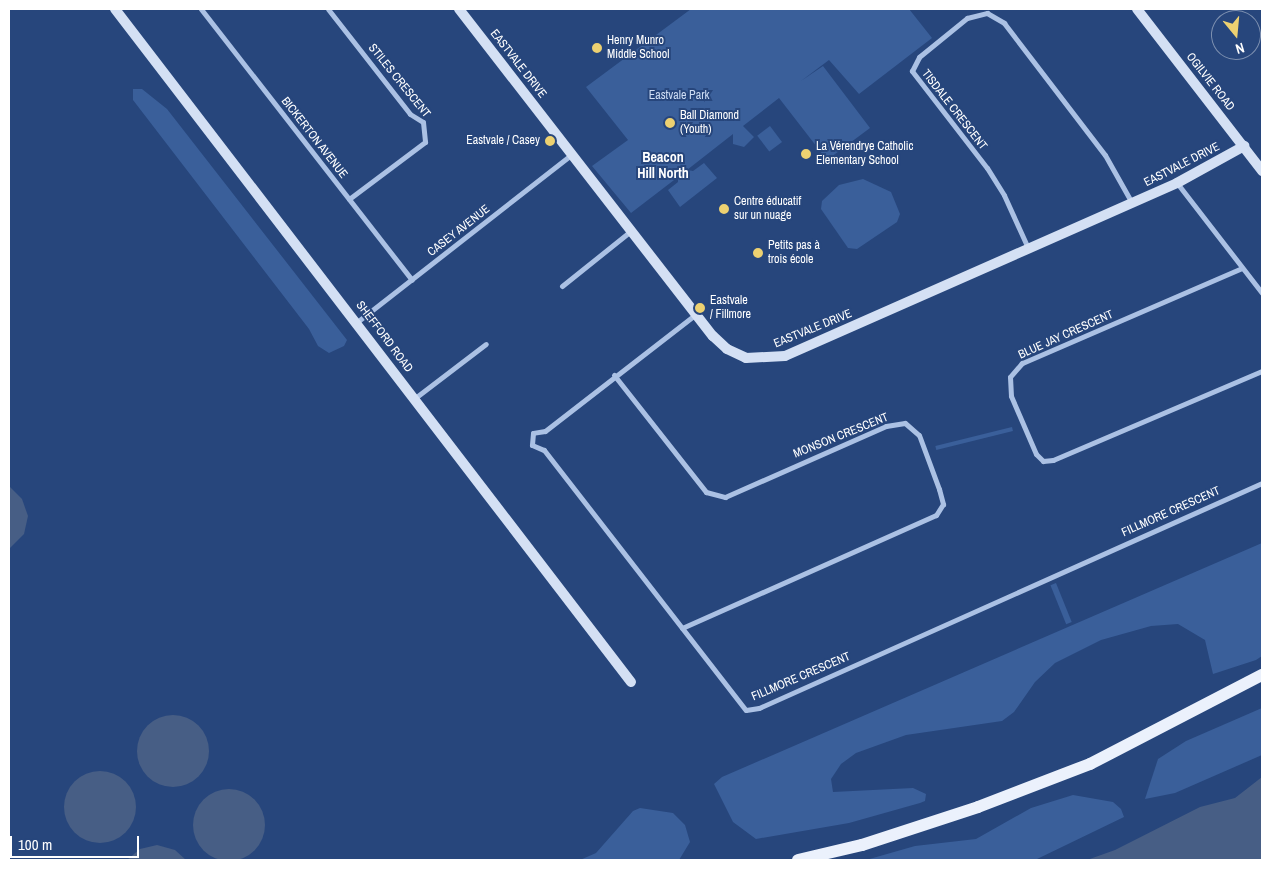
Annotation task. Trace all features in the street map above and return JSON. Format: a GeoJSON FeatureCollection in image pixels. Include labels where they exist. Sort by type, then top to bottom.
{"type":"FeatureCollection","features":[{"type":"Feature","properties":{"kind":"main road"},"geometry":{"type":"LineString","coordinates":[[798,860],[862,845],[978,807],[1090,764],[1262,675]]}},
{"type":"Feature","properties":{"kind":"street","name":"SHEFFORD ROAD"},"geometry":{"type":"LineString","coordinates":[[115,9],[357,322],[631,682]]}},
{"type":"Feature","properties":{"kind":"street","name":"BICKERTON AVENUE"},"geometry":{"type":"LineString","coordinates":[[201,9],[412,280]]}},
{"type":"Feature","properties":{"kind":"street","name":"STILES CRESCENT"},"geometry":{"type":"LineString","coordinates":[[328,9],[410,114],[423,122],[425,142],[349,199]]}},
{"type":"Feature","properties":{"kind":"street","name":"EASTVALE DRIVE"},"geometry":{"type":"LineString","coordinates":[[459,9],[713,336],[736,354],[764,360],[784,356],[1177,183],[1244,146]]}},
{"type":"Feature","properties":{"kind":"street","name":"OGILVIE ROAD"},"geometry":{"type":"LineString","coordinates":[[1137,9],[1262,171]]}},
{"type":"Feature","properties":{"kind":"street","name":"TISDALE CRESCENT"},"geometry":{"type":"LineString","coordinates":[[1028,248],[1004,195],[987,168],[912,72],[919,57],[967,18],[987,13],[1004,23],[1105,155],[1132,203]]}},
{"type":"Feature","properties":{"kind":"street","name":"CASEY AVENUE"},"geometry":{"type":"LineString","coordinates":[[357,322],[572,154]]}},
{"type":"Feature","properties":{"kind":"street"},"geometry":{"type":"LineString","coordinates":[[1177,183],[1262,293]]}},
{"type":"Feature","properties":{"kind":"street"},"geometry":{"type":"LineString","coordinates":[[562,286],[632,230]]}},
{"type":"Feature","properties":{"kind":"street","name":"BLUE JAY CRESCENT"},"geometry":{"type":"LineString","coordinates":[[1242,268],[1022,363],[1010,377],[1011,396],[1036,454],[1043,461],[1053,460],[1262,370]]}},
{"type":"Feature","properties":{"kind":"street","name":"FILLMORE CRESCENT"},"geometry":{"type":"LineString","coordinates":[[696,314],[614,375],[545,431],[533,433],[532,445],[544,450],[746,710],[759,708],[1262,483]]}},
{"type":"Feature","properties":{"kind":"street"},"geometry":{"type":"LineString","coordinates":[[415,398],[486,344]]}},
{"type":"Feature","properties":{"kind":"street","name":"MONSON CRESCENT"},"geometry":{"type":"LineString","coordinates":[[614,375],[706,492],[725,497],[886,426],[905,423],[919,435],[939,489],[943,504],[936,516],[682,628]]}},
{"type":"Feature","properties":{"kind":"green space","name":"Eastvale Park"},"geometry":{"type":"Polygon","coordinates":[[[691,9],[909,9],[932,38],[859,94],[829,60],[801,81],[823,66],[870,128],[827,160],[779,98],[743,126],[754,137],[744,147],[733,144],[733,134],[687,170],[693,171],[704,163],[717,178],[680,207],[668,190],[678,182],[678,177],[631,213],[592,166],[628,140],[586,87],[691,9]]]}},
{"type":"Feature","properties":{"kind":"green space"},"geometry":{"type":"Polygon","coordinates":[[[133,89],[142,89],[167,109],[347,340],[344,346],[329,353],[318,346],[309,329],[133,100],[133,89]]]}},
{"type":"Feature","properties":{"kind":"green space"},"geometry":{"type":"Polygon","coordinates":[[[770,126],[782,142],[769,152],[757,136],[770,126]]]}},
{"type":"Feature","properties":{"kind":"green space"},"geometry":{"type":"Polygon","coordinates":[[[863,179],[891,192],[900,214],[897,222],[857,249],[848,248],[821,209],[822,201],[839,185],[863,179]]]}},
{"type":"Feature","properties":{"kind":"green space"},"geometry":{"type":"Polygon","coordinates":[[[1012,427],[1013,431],[936,450],[935,446],[1012,427]]]}},
{"type":"Feature","properties":{"kind":"green space"},"geometry":{"type":"Polygon","coordinates":[[[1262,543],[1262,656],[1256,660],[1213,674],[1205,640],[1178,624],[1151,626],[1101,640],[1055,663],[1035,682],[1014,712],[1002,721],[906,735],[856,753],[841,764],[831,779],[833,792],[913,788],[926,794],[925,801],[920,803],[849,823],[756,839],[733,822],[714,784],[722,777],[1262,543]]]}},
{"type":"Feature","properties":{"kind":"green space"},"geometry":{"type":"Polygon","coordinates":[[[1056,583],[1072,622],[1066,624],[1050,585],[1056,583]]]}},
{"type":"Feature","properties":{"kind":"green space"},"geometry":{"type":"Polygon","coordinates":[[[1262,708],[1262,755],[1175,793],[1145,799],[1158,759],[1186,741],[1262,708]]]}},
{"type":"Feature","properties":{"kind":"green space"},"geometry":{"type":"Polygon","coordinates":[[[1073,795],[1113,802],[1121,809],[1124,817],[1035,860],[866,860],[915,846],[976,839],[1031,808],[1073,795]]]}},
{"type":"Feature","properties":{"kind":"green space"},"geometry":{"type":"Polygon","coordinates":[[[640,808],[673,813],[685,825],[690,842],[679,860],[580,860],[596,853],[633,811],[640,808]]]}},
{"type":"Feature","properties":{"kind":"shaded area"},"geometry":{"type":"Polygon","coordinates":[[[9,486],[22,499],[28,516],[24,534],[9,549],[9,486]]]}},
{"type":"Feature","properties":{"kind":"shaded area"},"geometry":{"type":"Polygon","coordinates":[[[180,715],[199,725],[207,737],[209,751],[207,765],[199,777],[187,785],[166,787],[147,777],[139,765],[137,744],[147,725],[159,717],[180,715]]]}},
{"type":"Feature","properties":{"kind":"shaded area"},"geometry":{"type":"Polygon","coordinates":[[[107,771],[126,781],[134,793],[136,807],[134,821],[126,833],[114,841],[93,843],[74,833],[66,821],[64,800],[74,781],[86,773],[107,771]]]}},
{"type":"Feature","properties":{"kind":"shaded area"},"geometry":{"type":"Polygon","coordinates":[[[1262,777],[1262,860],[1087,860],[1115,850],[1200,807],[1235,798],[1262,777]]]}},
{"type":"Feature","properties":{"kind":"shaded area"},"geometry":{"type":"Polygon","coordinates":[[[222,789],[236,789],[255,799],[265,818],[265,832],[255,851],[236,861],[222,861],[203,851],[193,832],[193,818],[203,799],[222,789]]]}},
{"type":"Feature","properties":{"kind":"shaded area"},"geometry":{"type":"Polygon","coordinates":[[[157,845],[175,850],[186,860],[127,860],[140,849],[157,845]]]}},
{"type":"Feature","properties":{"kind":"place","name":"Henry Munro Middle School"},"geometry":{"type":"Point","coordinates":[597,48]}},
{"type":"Feature","properties":{"kind":"place","name":"Ball Diamond (Youth)"},"geometry":{"type":"Point","coordinates":[670,123]}},
{"type":"Feature","properties":{"kind":"place","name":"Eastvale / Casey"},"geometry":{"type":"Point","coordinates":[550,141]}},
{"type":"Feature","properties":{"kind":"place","name":"La Vérendrye Catholic Elementary School"},"geometry":{"type":"Point","coordinates":[806,154]}},
{"type":"Feature","properties":{"kind":"place","name":"Centre éducatif sur un nuage"},"geometry":{"type":"Point","coordinates":[724,209]}},
{"type":"Feature","properties":{"kind":"place","name":"Petits pas à trois école"},"geometry":{"type":"Point","coordinates":[758,253]}},
{"type":"Feature","properties":{"kind":"place","name":"Eastvale / Fillmore"},"geometry":{"type":"Point","coordinates":[700,308]}},
{"type":"Feature","properties":{"kind":"district","name":"Beacon Hill North"},"geometry":{"type":"Point","coordinates":[663,166]}}]}
